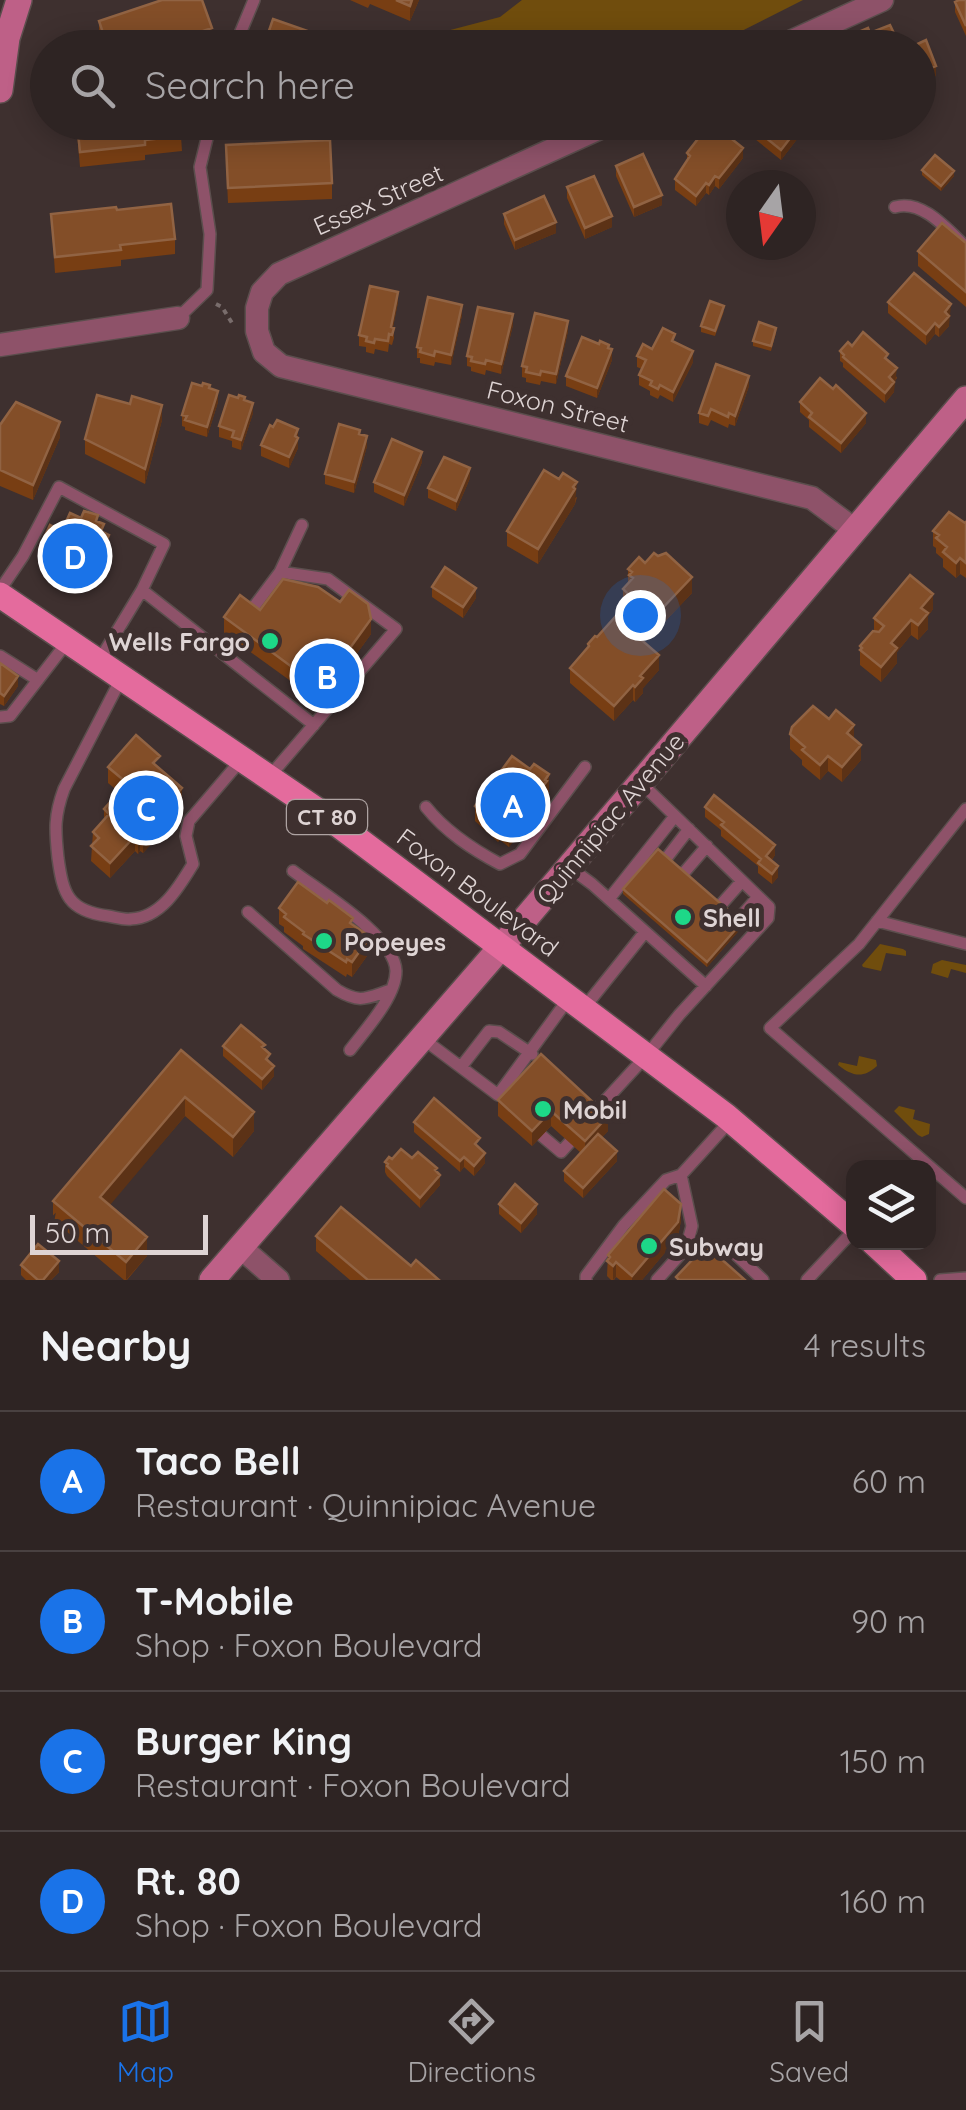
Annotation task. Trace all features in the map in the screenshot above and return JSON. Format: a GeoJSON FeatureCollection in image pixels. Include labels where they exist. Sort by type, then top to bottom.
{"type":"FeatureCollection","features":[{"type":"Feature","properties":{"kind":"main road"},"geometry":{"type":"LineString","coordinates":[[0,90],[7,38],[19,0]]}},
{"type":"Feature","properties":{"kind":"main road","name":"Quinnipiac Avenue"},"geometry":{"type":"LineString","coordinates":[[212,1280],[502,946],[966,399]]}},
{"type":"Feature","properties":{"kind":"main road","name":"Foxon Boulevard"},"geometry":{"type":"LineString","coordinates":[[0,593],[336,823],[502,946],[731,1120],[846,1220]]}},
{"type":"Feature","properties":{"kind":"main road"},"geometry":{"type":"LineString","coordinates":[[882,1250],[914,1280]]}},
{"type":"Feature","properties":{"kind":"street"},"geometry":{"type":"LineString","coordinates":[[816,30],[882,0]]}},
{"type":"Feature","properties":{"kind":"street","name":"Essex Street"},"geometry":{"type":"LineString","coordinates":[[257,331],[262,292],[278,274],[572,140]]}},
{"type":"Feature","properties":{"kind":"street"},"geometry":{"type":"LineString","coordinates":[[0,345],[178,318]]}},
{"type":"Feature","properties":{"kind":"street","name":"Foxon Street"},"geometry":{"type":"LineString","coordinates":[[257,331],[264,352],[281,366],[812,498],[855,530]]}},
{"type":"Feature","properties":{"kind":"street"},"geometry":{"type":"LineString","coordinates":[[240,1246],[278,1280]]}},
{"type":"Feature","properties":{"kind":"lane"},"geometry":{"type":"LineString","coordinates":[[242,30],[254,0]]}},
{"type":"Feature","properties":{"kind":"lane"},"geometry":{"type":"LineString","coordinates":[[178,318],[207,290],[210,234],[200,166],[206,140]]}},
{"type":"Feature","properties":{"kind":"lane"},"geometry":{"type":"LineString","coordinates":[[894,207],[919,207],[966,247]]}},
{"type":"Feature","properties":{"kind":"lane"},"geometry":{"type":"LineString","coordinates":[[0,593],[58,487],[164,544],[142,590],[98,661]]}},
{"type":"Feature","properties":{"kind":"lane"},"geometry":{"type":"LineString","coordinates":[[247,616],[280,572],[302,525]]}},
{"type":"Feature","properties":{"kind":"lane"},"geometry":{"type":"LineString","coordinates":[[268,777],[396,629],[328,579],[280,572]]}},
{"type":"Feature","properties":{"kind":"lane"},"geometry":{"type":"LineString","coordinates":[[142,590],[314,725]]}},
{"type":"Feature","properties":{"kind":"lane"},"geometry":{"type":"LineString","coordinates":[[222,652],[232,638]]}},
{"type":"Feature","properties":{"kind":"lane"},"geometry":{"type":"LineString","coordinates":[[0,717],[10,716],[68,641]]}},
{"type":"Feature","properties":{"kind":"lane"},"geometry":{"type":"LineString","coordinates":[[0,656],[38,680]]}},
{"type":"Feature","properties":{"kind":"lane"},"geometry":{"type":"LineString","coordinates":[[122,677],[57,808],[54,826],[62,888],[73,903],[90,914],[133,920],[164,904],[175,894],[193,864],[186,836],[189,821],[242,759]]}},
{"type":"Feature","properties":{"kind":"lane"},"geometry":{"type":"LineString","coordinates":[[426,807],[440,824],[500,864],[520,854],[585,767]]}},
{"type":"Feature","properties":{"kind":"lane"},"geometry":{"type":"LineString","coordinates":[[585,1097],[595,1112],[768,918],[769,908],[758,896],[641,782]]}},
{"type":"Feature","properties":{"kind":"lane"},"geometry":{"type":"LineString","coordinates":[[966,809],[859,944],[770,1028],[966,1198]]}},
{"type":"Feature","properties":{"kind":"lane"},"geometry":{"type":"LineString","coordinates":[[609,899],[676,816]]}},
{"type":"Feature","properties":{"kind":"lane"},"geometry":{"type":"LineString","coordinates":[[665,860],[689,828]]}},
{"type":"Feature","properties":{"kind":"lane"},"geometry":{"type":"LineString","coordinates":[[682,875],[706,846]]}},
{"type":"Feature","properties":{"kind":"lane"},"geometry":{"type":"LineString","coordinates":[[568,868],[609,899],[626,905],[706,986]]}},
{"type":"Feature","properties":{"kind":"lane"},"geometry":{"type":"LineString","coordinates":[[292,871],[382,940],[394,958],[396,973],[391,990],[350,1050]]}},
{"type":"Feature","properties":{"kind":"lane"},"geometry":{"type":"LineString","coordinates":[[719,908],[742,881]]}},
{"type":"Feature","properties":{"kind":"lane"},"geometry":{"type":"LineString","coordinates":[[736,922],[758,896]]}},
{"type":"Feature","properties":{"kind":"lane"},"geometry":{"type":"LineString","coordinates":[[248,912],[337,990],[353,999],[391,990]]}},
{"type":"Feature","properties":{"kind":"lane"},"geometry":{"type":"LineString","coordinates":[[877,921],[966,944]]}},
{"type":"Feature","properties":{"kind":"lane"},"geometry":{"type":"LineString","coordinates":[[498,1095],[530,1052],[644,924]]}},
{"type":"Feature","properties":{"kind":"lane"},"geometry":{"type":"LineString","coordinates":[[675,958],[684,947]]}},
{"type":"Feature","properties":{"kind":"lane"},"geometry":{"type":"LineString","coordinates":[[695,976],[704,964]]}},
{"type":"Feature","properties":{"kind":"lane"},"geometry":{"type":"LineString","coordinates":[[460,1066],[488,1032],[499,1032],[544,1064]]}},
{"type":"Feature","properties":{"kind":"lane"},"geometry":{"type":"LineString","coordinates":[[422,1038],[509,1104]]}},
{"type":"Feature","properties":{"kind":"lane"},"geometry":{"type":"LineString","coordinates":[[520,1065],[534,1078]]}},
{"type":"Feature","properties":{"kind":"lane"},"geometry":{"type":"LineString","coordinates":[[510,1078],[522,1089]]}},
{"type":"Feature","properties":{"kind":"lane"},"geometry":{"type":"LineString","coordinates":[[586,1280],[624,1225],[666,1180],[682,1175],[731,1120]]}},
{"type":"Feature","properties":{"kind":"lane"},"geometry":{"type":"LineString","coordinates":[[542,1136],[561,1152],[570,1142]]}},
{"type":"Feature","properties":{"kind":"lane"},"geometry":{"type":"LineString","coordinates":[[658,1280],[686,1248],[692,1226],[682,1175]]}},
{"type":"Feature","properties":{"kind":"lane"},"geometry":{"type":"LineString","coordinates":[[808,1280],[846,1236]]}},
{"type":"Feature","properties":{"kind":"lane"},"geometry":{"type":"LineString","coordinates":[[730,1249],[742,1268],[763,1280]]}},
{"type":"Feature","properties":{"kind":"lane"},"geometry":{"type":"LineString","coordinates":[[940,1280],[966,1278]]}},
{"type":"Feature","properties":{"kind":"path"},"geometry":{"type":"LineString","coordinates":[[201,295],[222,307],[240,332],[257,331]]}},
{"type":"Feature","properties":{"kind":"shaded area"},"geometry":{"type":"Polygon","coordinates":[[[522,0],[803,0],[744,30],[450,30],[500,17],[522,0]]]}},
{"type":"Feature","properties":{"kind":"shaded area"},"geometry":{"type":"Polygon","coordinates":[[[880,944],[903,949],[906,956],[886,953],[881,971],[863,967],[880,944]]]}},
{"type":"Feature","properties":{"kind":"shaded area"},"geometry":{"type":"Polygon","coordinates":[[[942,960],[966,965],[966,973],[951,969],[948,978],[931,973],[933,964],[942,960]]]}},
{"type":"Feature","properties":{"kind":"shaded area"},"geometry":{"type":"Polygon","coordinates":[[[859,1056],[876,1060],[877,1066],[858,1074],[838,1065],[839,1062],[857,1066],[859,1056]]]}},
{"type":"Feature","properties":{"kind":"shaded area"},"geometry":{"type":"Polygon","coordinates":[[[899,1106],[915,1110],[913,1119],[930,1124],[929,1134],[918,1135],[894,1111],[899,1106]]]}},
{"type":"Feature","properties":{"kind":"building"},"geometry":{"type":"Polygon","coordinates":[[[162,0],[202,0],[212,28],[102,30],[99,21],[162,0]]]}},
{"type":"Feature","properties":{"kind":"building"},"geometry":{"type":"Polygon","coordinates":[[[966,0],[966,26],[955,2],[966,0]]]}},
{"type":"Feature","properties":{"kind":"building"},"geometry":{"type":"Polygon","coordinates":[[[273,19],[304,30],[269,30],[273,19]]]}},
{"type":"Feature","properties":{"kind":"building"},"geometry":{"type":"Polygon","coordinates":[[[79,140],[145,140],[145,145],[80,152],[79,140]]]}},
{"type":"Feature","properties":{"kind":"building"},"geometry":{"type":"Polygon","coordinates":[[[330,140],[332,183],[228,188],[226,145],[330,140]]]}},
{"type":"Feature","properties":{"kind":"building"},"geometry":{"type":"Polygon","coordinates":[[[697,140],[733,140],[743,148],[719,178],[715,176],[709,185],[706,183],[696,196],[675,179],[690,156],[687,153],[697,140]]]}},
{"type":"Feature","properties":{"kind":"building"},"geometry":{"type":"Polygon","coordinates":[[[769,140],[789,140],[781,150],[769,140]]]}},
{"type":"Feature","properties":{"kind":"building"},"geometry":{"type":"Polygon","coordinates":[[[643,154],[662,195],[634,207],[616,166],[643,154]]]}},
{"type":"Feature","properties":{"kind":"building"},"geometry":{"type":"Polygon","coordinates":[[[935,155],[954,171],[941,186],[922,170],[935,155]]]}},
{"type":"Feature","properties":{"kind":"building"},"geometry":{"type":"Polygon","coordinates":[[[594,176],[612,216],[585,228],[567,187],[594,176]]]}},
{"type":"Feature","properties":{"kind":"building"},"geometry":{"type":"Polygon","coordinates":[[[544,196],[556,222],[515,240],[504,214],[544,196]]]}},
{"type":"Feature","properties":{"kind":"building"},"geometry":{"type":"Polygon","coordinates":[[[171,204],[175,239],[55,257],[51,214],[171,204]]]}},
{"type":"Feature","properties":{"kind":"building"},"geometry":{"type":"Polygon","coordinates":[[[942,223],[966,243],[966,292],[918,251],[942,223]]]}},
{"type":"Feature","properties":{"kind":"building"},"geometry":{"type":"Polygon","coordinates":[[[914,273],[951,304],[945,312],[949,316],[939,327],[935,323],[926,334],[888,302],[914,273]]]}},
{"type":"Feature","properties":{"kind":"building"},"geometry":{"type":"Polygon","coordinates":[[[370,286],[398,292],[391,327],[394,328],[388,341],[375,339],[374,343],[359,335],[370,286]]]}},
{"type":"Feature","properties":{"kind":"building"},"geometry":{"type":"Polygon","coordinates":[[[428,297],[462,305],[451,355],[435,351],[434,356],[420,352],[417,347],[428,297]]]}},
{"type":"Feature","properties":{"kind":"building"},"geometry":{"type":"Polygon","coordinates":[[[710,301],[724,306],[715,331],[701,326],[710,301]]]}},
{"type":"Feature","properties":{"kind":"building"},"geometry":{"type":"Polygon","coordinates":[[[478,307],[513,314],[501,364],[471,361],[472,357],[467,356],[478,307]]]}},
{"type":"Feature","properties":{"kind":"building"},"geometry":{"type":"Polygon","coordinates":[[[535,313],[568,321],[556,374],[526,372],[527,367],[522,366],[535,313]]]}},
{"type":"Feature","properties":{"kind":"building"},"geometry":{"type":"Polygon","coordinates":[[[759,322],[776,328],[771,346],[753,341],[759,322]]]}},
{"type":"Feature","properties":{"kind":"building"},"geometry":{"type":"Polygon","coordinates":[[[663,328],[675,334],[672,341],[693,351],[673,392],[650,385],[652,381],[639,375],[646,360],[637,356],[643,344],[652,349],[663,328]]]}},
{"type":"Feature","properties":{"kind":"building"},"geometry":{"type":"Polygon","coordinates":[[[863,332],[888,354],[885,358],[897,368],[889,377],[894,382],[885,393],[840,351],[848,342],[852,346],[863,332]]]}},
{"type":"Feature","properties":{"kind":"building"},"geometry":{"type":"Polygon","coordinates":[[[582,337],[612,349],[597,388],[566,376],[582,337]]]}},
{"type":"Feature","properties":{"kind":"building"},"geometry":{"type":"Polygon","coordinates":[[[716,364],[749,376],[735,416],[711,409],[708,416],[699,413],[716,364]]]}},
{"type":"Feature","properties":{"kind":"building"},"geometry":{"type":"Polygon","coordinates":[[[820,378],[833,389],[836,385],[866,413],[841,443],[809,417],[812,413],[800,402],[820,378]]]}},
{"type":"Feature","properties":{"kind":"building"},"geometry":{"type":"Polygon","coordinates":[[[192,383],[210,385],[218,391],[207,427],[185,420],[187,416],[182,415],[192,383]]]}},
{"type":"Feature","properties":{"kind":"building"},"geometry":{"type":"Polygon","coordinates":[[[97,395],[130,404],[132,396],[162,405],[145,469],[85,439],[97,395]]]}},
{"type":"Feature","properties":{"kind":"building"},"geometry":{"type":"Polygon","coordinates":[[[229,395],[245,397],[253,403],[241,440],[232,437],[234,431],[219,426],[229,395]]]}},
{"type":"Feature","properties":{"kind":"building"},"geometry":{"type":"Polygon","coordinates":[[[16,402],[60,422],[33,485],[0,470],[0,425],[16,402]]]}},
{"type":"Feature","properties":{"kind":"building"},"geometry":{"type":"Polygon","coordinates":[[[277,420],[298,429],[289,457],[261,445],[270,425],[273,427],[277,420]]]}},
{"type":"Feature","properties":{"kind":"building"},"geometry":{"type":"Polygon","coordinates":[[[339,424],[367,436],[354,482],[325,474],[339,424]]]}},
{"type":"Feature","properties":{"kind":"building"},"geometry":{"type":"Polygon","coordinates":[[[392,439],[422,452],[404,495],[374,482],[392,439]]]}},
{"type":"Feature","properties":{"kind":"building"},"geometry":{"type":"Polygon","coordinates":[[[444,457],[470,468],[456,501],[428,488],[444,457]]]}},
{"type":"Feature","properties":{"kind":"building"},"geometry":{"type":"Polygon","coordinates":[[[544,470],[559,479],[563,473],[577,482],[538,549],[507,531],[544,470]]]}},
{"type":"Feature","properties":{"kind":"building"},"geometry":{"type":"Polygon","coordinates":[[[84,511],[98,515],[96,521],[104,524],[101,531],[109,535],[104,546],[95,542],[91,552],[103,558],[95,574],[40,547],[50,525],[62,531],[70,513],[81,518],[84,511]]]}},
{"type":"Feature","properties":{"kind":"building"},"geometry":{"type":"Polygon","coordinates":[[[949,512],[966,522],[966,563],[960,558],[956,563],[943,552],[947,547],[933,531],[949,512]]]}},
{"type":"Feature","properties":{"kind":"building"},"geometry":{"type":"Polygon","coordinates":[[[654,553],[666,553],[692,577],[653,618],[623,589],[633,578],[628,569],[639,557],[645,563],[654,553]]]}},
{"type":"Feature","properties":{"kind":"building"},"geometry":{"type":"Polygon","coordinates":[[[445,567],[476,588],[463,607],[432,587],[445,567]]]}},
{"type":"Feature","properties":{"kind":"building"},"geometry":{"type":"Polygon","coordinates":[[[910,575],[933,594],[921,608],[928,613],[918,625],[911,620],[891,643],[897,648],[881,667],[860,646],[873,631],[879,632],[884,626],[874,618],[910,575]]]}},
{"type":"Feature","properties":{"kind":"building"},"geometry":{"type":"Polygon","coordinates":[[[283,579],[318,587],[340,602],[349,590],[368,604],[371,619],[321,688],[312,681],[314,678],[294,664],[292,667],[224,617],[240,595],[260,610],[283,579]]]}},
{"type":"Feature","properties":{"kind":"building"},"geometry":{"type":"Polygon","coordinates":[[[615,617],[659,655],[640,676],[643,678],[614,706],[570,668],[615,617]]]}},
{"type":"Feature","properties":{"kind":"building"},"geometry":{"type":"Polygon","coordinates":[[[0,663],[18,676],[4,696],[0,693],[0,663]]]}},
{"type":"Feature","properties":{"kind":"building"},"geometry":{"type":"Polygon","coordinates":[[[813,706],[829,719],[836,710],[854,725],[847,733],[861,745],[842,767],[828,756],[820,765],[790,734],[813,706]]]}},
{"type":"Feature","properties":{"kind":"building"},"geometry":{"type":"Polygon","coordinates":[[[136,735],[160,756],[153,763],[182,788],[143,838],[135,836],[110,863],[91,846],[99,838],[93,832],[109,814],[104,809],[127,783],[108,767],[136,735]]]}},
{"type":"Feature","properties":{"kind":"building"},"geometry":{"type":"Polygon","coordinates":[[[512,756],[530,769],[534,764],[549,774],[533,799],[541,804],[530,818],[523,813],[509,832],[475,806],[512,756]]]}},
{"type":"Feature","properties":{"kind":"building"},"geometry":{"type":"Polygon","coordinates":[[[714,795],[775,845],[766,856],[778,866],[772,874],[705,807],[714,795]]]}},
{"type":"Feature","properties":{"kind":"building"},"geometry":{"type":"Polygon","coordinates":[[[658,849],[742,922],[707,962],[623,889],[658,849]]]}},
{"type":"Feature","properties":{"kind":"building"},"geometry":{"type":"Polygon","coordinates":[[[298,882],[353,918],[350,923],[366,934],[367,941],[352,962],[303,934],[284,917],[286,914],[279,908],[298,882]]]}},
{"type":"Feature","properties":{"kind":"building"},"geometry":{"type":"Polygon","coordinates":[[[241,1025],[270,1054],[266,1059],[274,1066],[262,1079],[223,1046],[241,1025]]]}},
{"type":"Feature","properties":{"kind":"building"},"geometry":{"type":"Polygon","coordinates":[[[181,1050],[254,1112],[233,1137],[185,1097],[100,1197],[147,1237],[126,1262],[53,1201],[181,1050]]]}},
{"type":"Feature","properties":{"kind":"building"},"geometry":{"type":"Polygon","coordinates":[[[541,1054],[608,1116],[585,1141],[551,1111],[532,1131],[498,1100],[541,1054]]]}},
{"type":"Feature","properties":{"kind":"building"},"geometry":{"type":"Polygon","coordinates":[[[434,1098],[480,1138],[475,1144],[485,1153],[474,1166],[464,1157],[460,1161],[414,1122],[434,1098]]]}},
{"type":"Feature","properties":{"kind":"building"},"geometry":{"type":"Polygon","coordinates":[[[598,1134],[617,1151],[583,1188],[564,1171],[598,1134]]]}},
{"type":"Feature","properties":{"kind":"building"},"geometry":{"type":"Polygon","coordinates":[[[401,1149],[412,1158],[418,1152],[440,1175],[420,1198],[385,1162],[401,1149]]]}},
{"type":"Feature","properties":{"kind":"building"},"geometry":{"type":"Polygon","coordinates":[[[515,1184],[537,1204],[521,1223],[499,1204],[515,1184]]]}},
{"type":"Feature","properties":{"kind":"building"},"geometry":{"type":"Polygon","coordinates":[[[664,1189],[681,1204],[678,1222],[632,1276],[616,1262],[613,1266],[607,1261],[608,1255],[664,1189]]]}},
{"type":"Feature","properties":{"kind":"building"},"geometry":{"type":"Polygon","coordinates":[[[341,1207],[411,1266],[416,1260],[439,1280],[368,1280],[316,1236],[341,1207]]]}},
{"type":"Feature","properties":{"kind":"building"},"geometry":{"type":"Polygon","coordinates":[[[710,1241],[723,1253],[719,1257],[745,1280],[676,1277],[710,1241]]]}},
{"type":"Feature","properties":{"kind":"building"},"geometry":{"type":"Polygon","coordinates":[[[38,1244],[59,1261],[43,1280],[21,1265],[38,1244]]]}},
{"type":"Feature","properties":{"kind":"place","name":"Rt. 80"},"geometry":{"type":"Point","coordinates":[75,556]}},
{"type":"Feature","properties":{"kind":"place","name":"Wells Fargo"},"geometry":{"type":"Point","coordinates":[270,641]}},
{"type":"Feature","properties":{"kind":"place","name":"T-Mobile"},"geometry":{"type":"Point","coordinates":[327,676]}},
{"type":"Feature","properties":{"kind":"place","name":"Taco Bell"},"geometry":{"type":"Point","coordinates":[513,805]}},
{"type":"Feature","properties":{"kind":"place","name":"Burger King"},"geometry":{"type":"Point","coordinates":[146,808]}},
{"type":"Feature","properties":{"kind":"place","name":"Shell"},"geometry":{"type":"Point","coordinates":[683,917]}},
{"type":"Feature","properties":{"kind":"place","name":"Popeyes"},"geometry":{"type":"Point","coordinates":[324,941]}},
{"type":"Feature","properties":{"kind":"place","name":"Mobil"},"geometry":{"type":"Point","coordinates":[543,1109]}},
{"type":"Feature","properties":{"kind":"place","name":"Subway"},"geometry":{"type":"Point","coordinates":[649,1246]}}]}
